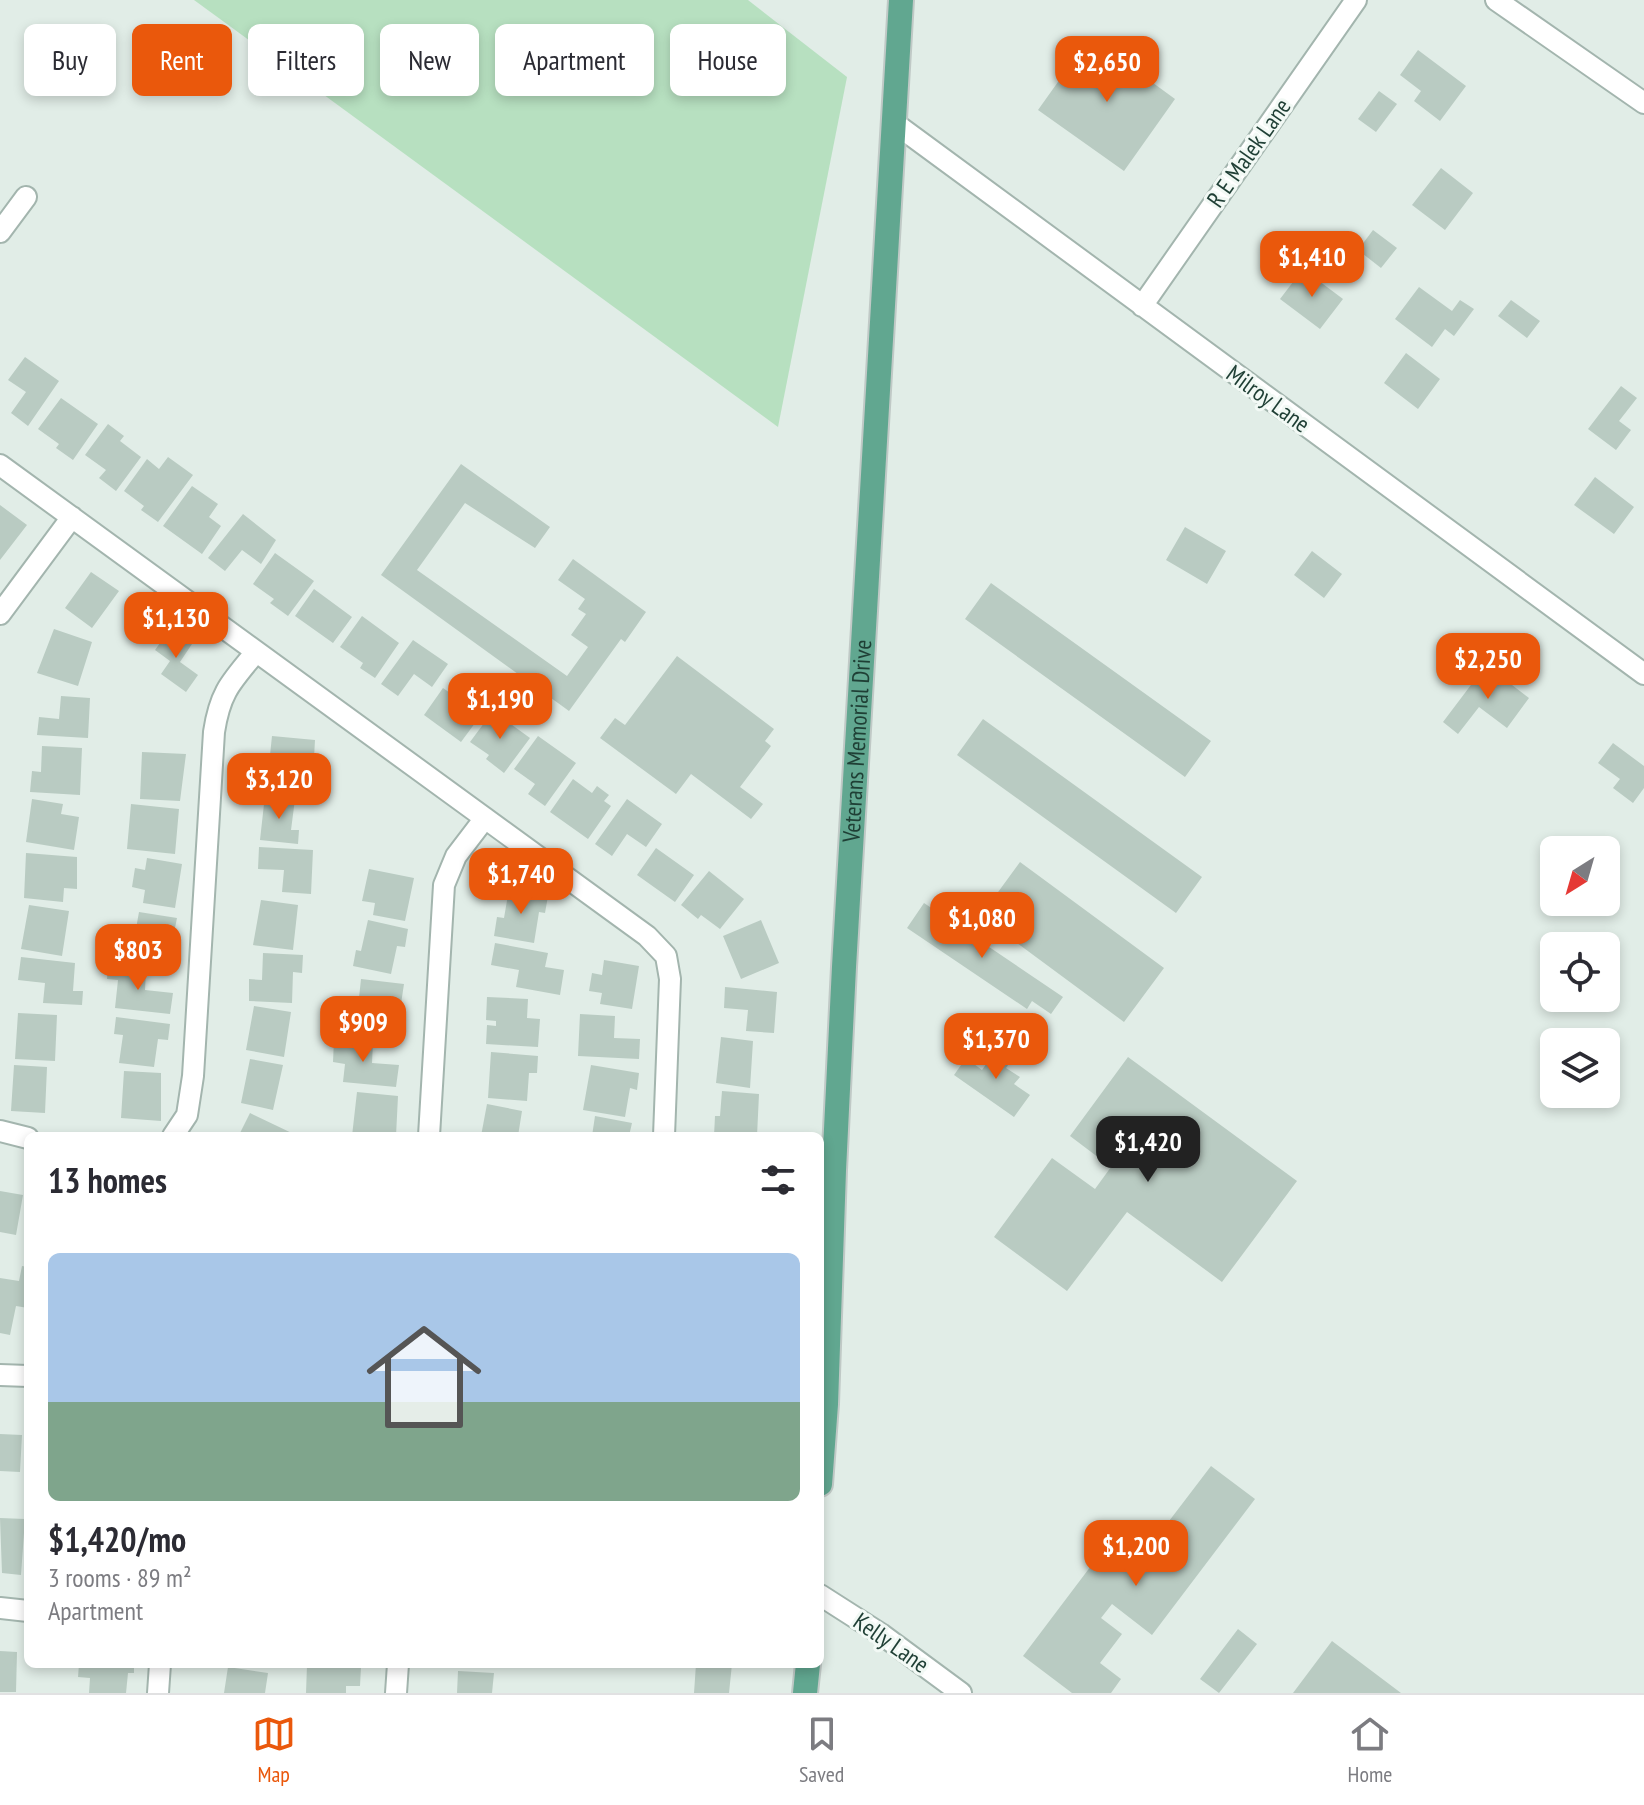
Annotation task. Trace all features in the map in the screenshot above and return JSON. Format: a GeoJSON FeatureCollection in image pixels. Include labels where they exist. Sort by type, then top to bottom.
{"type":"FeatureCollection","features":[{"type":"Feature","properties":{"kind":"main road","name":"Veterans Memorial Drive"},"geometry":{"type":"LineString","coordinates":[[824,1382],[901,0]]}},
{"type":"Feature","properties":{"kind":"main road"},"geometry":{"type":"LineString","coordinates":[[805,1693],[808,1668]]}},
{"type":"Feature","properties":{"kind":"street","name":"R E Malek Lane"},"geometry":{"type":"LineString","coordinates":[[1142,306],[1356,0]]}},
{"type":"Feature","properties":{"kind":"street"},"geometry":{"type":"LineString","coordinates":[[1496,0],[1644,103]]}},
{"type":"Feature","properties":{"kind":"street","name":"Milroy Lane"},"geometry":{"type":"LineString","coordinates":[[893,122],[1644,674]]}},
{"type":"Feature","properties":{"kind":"street"},"geometry":{"type":"LineString","coordinates":[[0,232],[26,197]]}},
{"type":"Feature","properties":{"kind":"street"},"geometry":{"type":"LineString","coordinates":[[0,465],[647,936],[666,956],[670,979],[664,1132]]}},
{"type":"Feature","properties":{"kind":"street"},"geometry":{"type":"LineString","coordinates":[[0,614],[72,517]]}},
{"type":"Feature","properties":{"kind":"street"},"geometry":{"type":"LineString","coordinates":[[176,1132],[187,1115],[193,1076],[218,706],[229,685],[256,652]]}},
{"type":"Feature","properties":{"kind":"street"},"geometry":{"type":"LineString","coordinates":[[429,1132],[444,885],[456,856],[485,818]]}},
{"type":"Feature","properties":{"kind":"street"},"geometry":{"type":"LineString","coordinates":[[0,1131],[24,1137]]}},
{"type":"Feature","properties":{"kind":"street"},"geometry":{"type":"LineString","coordinates":[[0,1375],[24,1376]]}},
{"type":"Feature","properties":{"kind":"street","name":"Kelly Lane"},"geometry":{"type":"LineString","coordinates":[[824,1598],[881,1634],[961,1693]]}},
{"type":"Feature","properties":{"kind":"street"},"geometry":{"type":"LineString","coordinates":[[0,1608],[24,1611]]}},
{"type":"Feature","properties":{"kind":"street"},"geometry":{"type":"LineString","coordinates":[[158,1693],[160,1668]]}},
{"type":"Feature","properties":{"kind":"street"},"geometry":{"type":"LineString","coordinates":[[396,1693],[398,1668]]}},
{"type":"Feature","properties":{"kind":"green space"},"geometry":{"type":"Polygon","coordinates":[[[194,0],[748,0],[779,24],[670,24],[670,96],[786,96],[786,30],[847,77],[778,427],[325,96],[364,96],[364,24],[248,24],[248,39],[232,28],[232,24],[227,24],[194,0]]]}},
{"type":"Feature","properties":{"kind":"building"},"geometry":{"type":"Polygon","coordinates":[[[1090,37],[1175,99],[1124,171],[1038,110],[1090,37]]]}},
{"type":"Feature","properties":{"kind":"building"},"geometry":{"type":"Polygon","coordinates":[[[1418,50],[1466,86],[1440,121],[1414,101],[1421,91],[1400,75],[1418,50]]]}},
{"type":"Feature","properties":{"kind":"building"},"geometry":{"type":"Polygon","coordinates":[[[1379,91],[1397,104],[1376,132],[1358,119],[1379,91]]]}},
{"type":"Feature","properties":{"kind":"building"},"geometry":{"type":"Polygon","coordinates":[[[1441,168],[1473,193],[1445,230],[1412,205],[1441,168]]]}},
{"type":"Feature","properties":{"kind":"building"},"geometry":{"type":"Polygon","coordinates":[[[1373,230],[1397,248],[1381,268],[1358,250],[1373,230]]]}},
{"type":"Feature","properties":{"kind":"building"},"geometry":{"type":"Polygon","coordinates":[[[1303,269],[1343,299],[1320,329],[1280,299],[1303,269]]]}},
{"type":"Feature","properties":{"kind":"building"},"geometry":{"type":"Polygon","coordinates":[[[1419,287],[1452,311],[1460,300],[1474,309],[1454,336],[1445,329],[1432,347],[1395,319],[1419,287]]]}},
{"type":"Feature","properties":{"kind":"building"},"geometry":{"type":"Polygon","coordinates":[[[1511,300],[1540,321],[1527,338],[1498,316],[1511,300]]]}},
{"type":"Feature","properties":{"kind":"building"},"geometry":{"type":"Polygon","coordinates":[[[1406,353],[1440,379],[1418,409],[1384,383],[1406,353]]]}},
{"type":"Feature","properties":{"kind":"building"},"geometry":{"type":"Polygon","coordinates":[[[25,357],[59,381],[28,426],[11,413],[26,392],[8,380],[25,357]]]}},
{"type":"Feature","properties":{"kind":"building"},"geometry":{"type":"Polygon","coordinates":[[[1621,386],[1637,398],[1619,421],[1631,430],[1616,450],[1588,429],[1621,386]]]}},
{"type":"Feature","properties":{"kind":"building"},"geometry":{"type":"Polygon","coordinates":[[[61,398],[98,424],[73,460],[56,448],[59,444],[38,429],[61,398]]]}},
{"type":"Feature","properties":{"kind":"building"},"geometry":{"type":"Polygon","coordinates":[[[108,424],[124,436],[120,441],[141,457],[116,491],[99,478],[106,470],[85,455],[108,424]]]}},
{"type":"Feature","properties":{"kind":"building"},"geometry":{"type":"Polygon","coordinates":[[[168,457],[193,475],[158,522],[141,510],[144,506],[124,491],[147,459],[159,469],[168,457]]]}},
{"type":"Feature","properties":{"kind":"building"},"geometry":{"type":"Polygon","coordinates":[[[461,464],[550,527],[535,548],[465,503],[417,570],[567,676],[588,647],[571,635],[586,614],[578,609],[585,599],[558,580],[573,559],[646,612],[625,642],[621,639],[569,711],[381,575],[461,464]]]}},
{"type":"Feature","properties":{"kind":"building"},"geometry":{"type":"Polygon","coordinates":[[[1595,477],[1634,507],[1614,534],[1574,505],[1595,477]]]}},
{"type":"Feature","properties":{"kind":"building"},"geometry":{"type":"Polygon","coordinates":[[[192,486],[218,504],[209,517],[221,526],[202,554],[163,526],[192,486]]]}},
{"type":"Feature","properties":{"kind":"building"},"geometry":{"type":"Polygon","coordinates":[[[0,505],[27,525],[0,560],[0,505]]]}},
{"type":"Feature","properties":{"kind":"building"},"geometry":{"type":"Polygon","coordinates":[[[243,514],[276,540],[261,564],[242,550],[225,571],[208,558],[243,514]]]}},
{"type":"Feature","properties":{"kind":"building"},"geometry":{"type":"Polygon","coordinates":[[[1185,527],[1226,551],[1207,584],[1166,560],[1185,527]]]}},
{"type":"Feature","properties":{"kind":"building"},"geometry":{"type":"Polygon","coordinates":[[[1312,551],[1342,574],[1324,598],[1294,575],[1312,551]]]}},
{"type":"Feature","properties":{"kind":"building"},"geometry":{"type":"Polygon","coordinates":[[[275,553],[314,581],[288,616],[270,603],[274,599],[253,584],[275,553]]]}},
{"type":"Feature","properties":{"kind":"building"},"geometry":{"type":"Polygon","coordinates":[[[91,572],[119,591],[92,628],[65,608],[91,572]]]}},
{"type":"Feature","properties":{"kind":"building"},"geometry":{"type":"Polygon","coordinates":[[[991,583],[1211,741],[1185,777],[965,619],[991,583]]]}},
{"type":"Feature","properties":{"kind":"building"},"geometry":{"type":"Polygon","coordinates":[[[314,589],[352,617],[333,643],[295,616],[314,589]]]}},
{"type":"Feature","properties":{"kind":"building"},"geometry":{"type":"Polygon","coordinates":[[[362,616],[399,643],[375,678],[360,668],[363,663],[340,647],[362,616]]]}},
{"type":"Feature","properties":{"kind":"building"},"geometry":{"type":"Polygon","coordinates":[[[54,629],[92,642],[78,686],[37,673],[54,629]]]}},
{"type":"Feature","properties":{"kind":"building"},"geometry":{"type":"Polygon","coordinates":[[[170,629],[192,644],[180,662],[198,675],[186,692],[161,674],[170,661],[155,650],[170,629]]]}},
{"type":"Feature","properties":{"kind":"building"},"geometry":{"type":"Polygon","coordinates":[[[413,640],[448,664],[432,687],[414,674],[398,696],[381,684],[413,640]]]}},
{"type":"Feature","properties":{"kind":"building"},"geometry":{"type":"Polygon","coordinates":[[[677,656],[774,729],[765,741],[771,746],[740,787],[763,804],[751,819],[691,774],[676,794],[600,738],[615,718],[625,725],[677,656]]]}},
{"type":"Feature","properties":{"kind":"building"},"geometry":{"type":"Polygon","coordinates":[[[1486,665],[1529,698],[1507,728],[1479,707],[1458,734],[1443,722],[1486,665]]]}},
{"type":"Feature","properties":{"kind":"building"},"geometry":{"type":"Polygon","coordinates":[[[443,688],[481,715],[461,742],[424,715],[443,688]]]}},
{"type":"Feature","properties":{"kind":"building"},"geometry":{"type":"Polygon","coordinates":[[[61,696],[90,698],[88,738],[37,735],[39,717],[59,719],[61,696]]]}},
{"type":"Feature","properties":{"kind":"building"},"geometry":{"type":"Polygon","coordinates":[[[493,711],[530,738],[504,773],[486,759],[489,755],[470,742],[493,711]]]}},
{"type":"Feature","properties":{"kind":"building"},"geometry":{"type":"Polygon","coordinates":[[[983,719],[1202,877],[1176,913],[957,755],[983,719]]]}},
{"type":"Feature","properties":{"kind":"building"},"geometry":{"type":"Polygon","coordinates":[[[272,736],[315,740],[314,758],[306,757],[304,787],[267,784],[272,736]]]}},
{"type":"Feature","properties":{"kind":"building"},"geometry":{"type":"Polygon","coordinates":[[[538,736],[576,763],[545,806],[528,794],[535,784],[514,769],[538,736]]]}},
{"type":"Feature","properties":{"kind":"building"},"geometry":{"type":"Polygon","coordinates":[[[1613,743],[1644,766],[1644,788],[1633,803],[1613,788],[1620,779],[1598,763],[1613,743]]]}},
{"type":"Feature","properties":{"kind":"building"},"geometry":{"type":"Polygon","coordinates":[[[42,746],[82,748],[80,795],[30,792],[32,771],[41,772],[42,746]]]}},
{"type":"Feature","properties":{"kind":"building"},"geometry":{"type":"Polygon","coordinates":[[[142,752],[186,754],[180,801],[140,799],[142,752]]]}},
{"type":"Feature","properties":{"kind":"building"},"geometry":{"type":"Polygon","coordinates":[[[573,779],[592,793],[597,786],[609,795],[604,801],[611,806],[588,839],[550,812],[573,779]]]}},
{"type":"Feature","properties":{"kind":"building"},"geometry":{"type":"Polygon","coordinates":[[[265,795],[295,799],[291,830],[299,830],[298,844],[260,840],[265,795]]]}},
{"type":"Feature","properties":{"kind":"building"},"geometry":{"type":"Polygon","coordinates":[[[32,799],[63,804],[61,814],[79,817],[74,850],[26,842],[32,799]]]}},
{"type":"Feature","properties":{"kind":"building"},"geometry":{"type":"Polygon","coordinates":[[[627,799],[662,824],[646,847],[627,834],[612,856],[595,844],[627,799]]]}},
{"type":"Feature","properties":{"kind":"building"},"geometry":{"type":"Polygon","coordinates":[[[131,804],[179,809],[175,854],[127,849],[131,804]]]}},
{"type":"Feature","properties":{"kind":"building"},"geometry":{"type":"Polygon","coordinates":[[[259,847],[313,850],[311,894],[282,892],[284,870],[258,869],[259,847]]]}},
{"type":"Feature","properties":{"kind":"building"},"geometry":{"type":"Polygon","coordinates":[[[656,848],[694,875],[675,902],[637,875],[656,848]]]}},
{"type":"Feature","properties":{"kind":"building"},"geometry":{"type":"Polygon","coordinates":[[[26,853],[77,857],[77,889],[64,888],[63,902],[24,898],[26,853]]]}},
{"type":"Feature","properties":{"kind":"building"},"geometry":{"type":"Polygon","coordinates":[[[147,858],[182,864],[175,908],[143,903],[145,890],[132,887],[135,868],[145,870],[147,858]]]}},
{"type":"Feature","properties":{"kind":"building"},"geometry":{"type":"Polygon","coordinates":[[[1020,862],[1164,968],[1124,1022],[1002,932],[1014,915],[993,899],[1020,862]]]}},
{"type":"Feature","properties":{"kind":"building"},"geometry":{"type":"Polygon","coordinates":[[[369,869],[414,878],[405,921],[373,915],[375,903],[362,901],[369,869]]]}},
{"type":"Feature","properties":{"kind":"building"},"geometry":{"type":"Polygon","coordinates":[[[709,871],[744,899],[720,929],[701,915],[698,919],[681,905],[709,871]]]}},
{"type":"Feature","properties":{"kind":"building"},"geometry":{"type":"Polygon","coordinates":[[[509,889],[548,896],[545,913],[539,912],[534,943],[494,936],[497,917],[504,918],[509,889]]]}},
{"type":"Feature","properties":{"kind":"building"},"geometry":{"type":"Polygon","coordinates":[[[261,900],[298,905],[293,950],[253,945],[261,900]]]}},
{"type":"Feature","properties":{"kind":"building"},"geometry":{"type":"Polygon","coordinates":[[[924,903],[1063,997],[1051,1014],[1032,1001],[1027,1009],[907,928],[924,903]]]}},
{"type":"Feature","properties":{"kind":"building"},"geometry":{"type":"Polygon","coordinates":[[[29,905],[69,911],[62,956],[21,949],[29,905]]]}},
{"type":"Feature","properties":{"kind":"building"},"geometry":{"type":"Polygon","coordinates":[[[139,912],[177,918],[174,933],[170,932],[166,962],[131,956],[139,912]]]}},
{"type":"Feature","properties":{"kind":"building"},"geometry":{"type":"Polygon","coordinates":[[[368,920],[408,929],[405,947],[397,946],[391,974],[353,966],[356,950],[361,951],[368,920]]]}},
{"type":"Feature","properties":{"kind":"building"},"geometry":{"type":"Polygon","coordinates":[[[761,920],[779,963],[741,979],[723,936],[761,920]]]}},
{"type":"Feature","properties":{"kind":"building"},"geometry":{"type":"Polygon","coordinates":[[[495,943],[548,953],[545,967],[564,970],[560,995],[516,987],[519,970],[491,965],[495,943]]]}},
{"type":"Feature","properties":{"kind":"building"},"geometry":{"type":"Polygon","coordinates":[[[263,953],[303,955],[302,973],[293,972],[292,1003],[249,1001],[249,979],[262,980],[263,953]]]}},
{"type":"Feature","properties":{"kind":"building"},"geometry":{"type":"Polygon","coordinates":[[[21,957],[75,963],[73,991],[83,991],[82,1005],[43,1003],[45,983],[18,980],[21,957]]]}},
{"type":"Feature","properties":{"kind":"building"},"geometry":{"type":"Polygon","coordinates":[[[604,960],[639,966],[632,1009],[600,1004],[602,993],[589,991],[592,973],[602,975],[604,960]]]}},
{"type":"Feature","properties":{"kind":"building"},"geometry":{"type":"Polygon","coordinates":[[[108,967],[146,971],[145,990],[173,993],[170,1014],[115,1008],[118,980],[107,979],[108,967]]]}},
{"type":"Feature","properties":{"kind":"building"},"geometry":{"type":"Polygon","coordinates":[[[361,979],[404,984],[397,1030],[356,1026],[361,979]]]}},
{"type":"Feature","properties":{"kind":"building"},"geometry":{"type":"Polygon","coordinates":[[[725,987],[777,992],[774,1033],[746,1031],[748,1010],[724,1008],[725,987]]]}},
{"type":"Feature","properties":{"kind":"building"},"geometry":{"type":"Polygon","coordinates":[[[487,997],[528,999],[527,1018],[540,1019],[538,1047],[486,1044],[487,1025],[496,1026],[496,1021],[486,1020],[487,997]]]}},
{"type":"Feature","properties":{"kind":"building"},"geometry":{"type":"Polygon","coordinates":[[[254,1006],[291,1012],[284,1057],[246,1050],[254,1006]]]}},
{"type":"Feature","properties":{"kind":"building"},"geometry":{"type":"Polygon","coordinates":[[[18,1013],[57,1015],[55,1061],[15,1059],[18,1013]]]}},
{"type":"Feature","properties":{"kind":"building"},"geometry":{"type":"Polygon","coordinates":[[[580,1014],[615,1016],[614,1038],[640,1039],[639,1059],[578,1056],[580,1014]]]}},
{"type":"Feature","properties":{"kind":"building"},"geometry":{"type":"Polygon","coordinates":[[[116,1017],[170,1024],[168,1040],[158,1039],[154,1067],[119,1063],[123,1035],[114,1034],[116,1017]]]}},
{"type":"Feature","properties":{"kind":"building"},"geometry":{"type":"Polygon","coordinates":[[[721,1037],[753,1041],[750,1088],[716,1083],[721,1037]]]}},
{"type":"Feature","properties":{"kind":"building"},"geometry":{"type":"Polygon","coordinates":[[[334,1039],[373,1043],[372,1063],[399,1065],[396,1087],[343,1082],[345,1064],[333,1062],[334,1039]]]}},
{"type":"Feature","properties":{"kind":"building"},"geometry":{"type":"Polygon","coordinates":[[[1001,1043],[1016,1054],[1006,1068],[1020,1077],[1014,1084],[1030,1095],[1014,1117],[954,1075],[966,1058],[982,1070],[1001,1043]]]}},
{"type":"Feature","properties":{"kind":"building"},"geometry":{"type":"Polygon","coordinates":[[[491,1052],[538,1056],[537,1073],[529,1073],[527,1101],[488,1098],[491,1052]]]}},
{"type":"Feature","properties":{"kind":"building"},"geometry":{"type":"Polygon","coordinates":[[[1128,1057],[1297,1181],[1222,1282],[1127,1212],[1067,1291],[994,1237],[1052,1158],[1095,1189],[1111,1167],[1070,1136],[1128,1057]]]}},
{"type":"Feature","properties":{"kind":"building"},"geometry":{"type":"Polygon","coordinates":[[[250,1059],[283,1065],[273,1110],[241,1103],[250,1059]]]}},
{"type":"Feature","properties":{"kind":"building"},"geometry":{"type":"Polygon","coordinates":[[[14,1065],[47,1067],[45,1113],[11,1111],[14,1065]]]}},
{"type":"Feature","properties":{"kind":"building"},"geometry":{"type":"Polygon","coordinates":[[[591,1065],[639,1073],[637,1090],[630,1088],[625,1117],[583,1110],[591,1065]]]}},
{"type":"Feature","properties":{"kind":"building"},"geometry":{"type":"Polygon","coordinates":[[[124,1071],[161,1073],[161,1121],[121,1118],[124,1071]]]}},
{"type":"Feature","properties":{"kind":"building"},"geometry":{"type":"Polygon","coordinates":[[[722,1091],[759,1094],[757,1132],[714,1132],[715,1116],[720,1116],[722,1091]]]}},
{"type":"Feature","properties":{"kind":"building"},"geometry":{"type":"Polygon","coordinates":[[[357,1092],[398,1096],[396,1132],[352,1132],[357,1092]]]}},
{"type":"Feature","properties":{"kind":"building"},"geometry":{"type":"Polygon","coordinates":[[[487,1104],[522,1111],[519,1132],[482,1132],[487,1104]]]}},
{"type":"Feature","properties":{"kind":"building"},"geometry":{"type":"Polygon","coordinates":[[[250,1113],[290,1132],[240,1132],[250,1113]]]}},
{"type":"Feature","properties":{"kind":"building"},"geometry":{"type":"Polygon","coordinates":[[[595,1116],[632,1123],[630,1132],[593,1132],[595,1116]]]}},
{"type":"Feature","properties":{"kind":"building"},"geometry":{"type":"Polygon","coordinates":[[[0,1191],[23,1195],[16,1235],[0,1232],[0,1191]]]}},
{"type":"Feature","properties":{"kind":"building"},"geometry":{"type":"Polygon","coordinates":[[[24,1266],[24,1307],[16,1306],[10,1335],[0,1333],[0,1278],[19,1281],[24,1266]]]}},
{"type":"Feature","properties":{"kind":"building"},"geometry":{"type":"Polygon","coordinates":[[[0,1434],[22,1435],[20,1472],[0,1471],[0,1434]]]}},
{"type":"Feature","properties":{"kind":"building"},"geometry":{"type":"Polygon","coordinates":[[[1211,1466],[1255,1499],[1152,1635],[1112,1604],[1101,1618],[1122,1634],[1100,1663],[1121,1679],[1111,1693],[1072,1693],[1023,1656],[1103,1550],[1131,1571],[1211,1466]]]}},
{"type":"Feature","properties":{"kind":"building"},"geometry":{"type":"Polygon","coordinates":[[[0,1518],[24,1519],[21,1575],[2,1573],[0,1518]]]}},
{"type":"Feature","properties":{"kind":"building"},"geometry":{"type":"Polygon","coordinates":[[[1238,1629],[1257,1644],[1219,1693],[1200,1679],[1238,1629]]]}},
{"type":"Feature","properties":{"kind":"building"},"geometry":{"type":"Polygon","coordinates":[[[1332,1641],[1401,1693],[1293,1693],[1332,1641]]]}},
{"type":"Feature","properties":{"kind":"building"},"geometry":{"type":"Polygon","coordinates":[[[0,1651],[17,1652],[16,1692],[0,1692],[0,1651]]]}},
{"type":"Feature","properties":{"kind":"building"},"geometry":{"type":"Polygon","coordinates":[[[79,1668],[134,1668],[134,1673],[128,1673],[126,1693],[89,1693],[90,1678],[78,1677],[79,1668]]]}},
{"type":"Feature","properties":{"kind":"building"},"geometry":{"type":"Polygon","coordinates":[[[228,1668],[268,1673],[265,1693],[224,1693],[228,1668]]]}},
{"type":"Feature","properties":{"kind":"building"},"geometry":{"type":"Polygon","coordinates":[[[307,1668],[361,1668],[360,1686],[346,1686],[346,1693],[306,1693],[307,1668]]]}},
{"type":"Feature","properties":{"kind":"building"},"geometry":{"type":"Polygon","coordinates":[[[696,1668],[732,1668],[729,1693],[694,1693],[696,1668]]]}},
{"type":"Feature","properties":{"kind":"building"},"geometry":{"type":"Polygon","coordinates":[[[458,1671],[494,1673],[492,1693],[457,1693],[458,1671]]]}}]}
